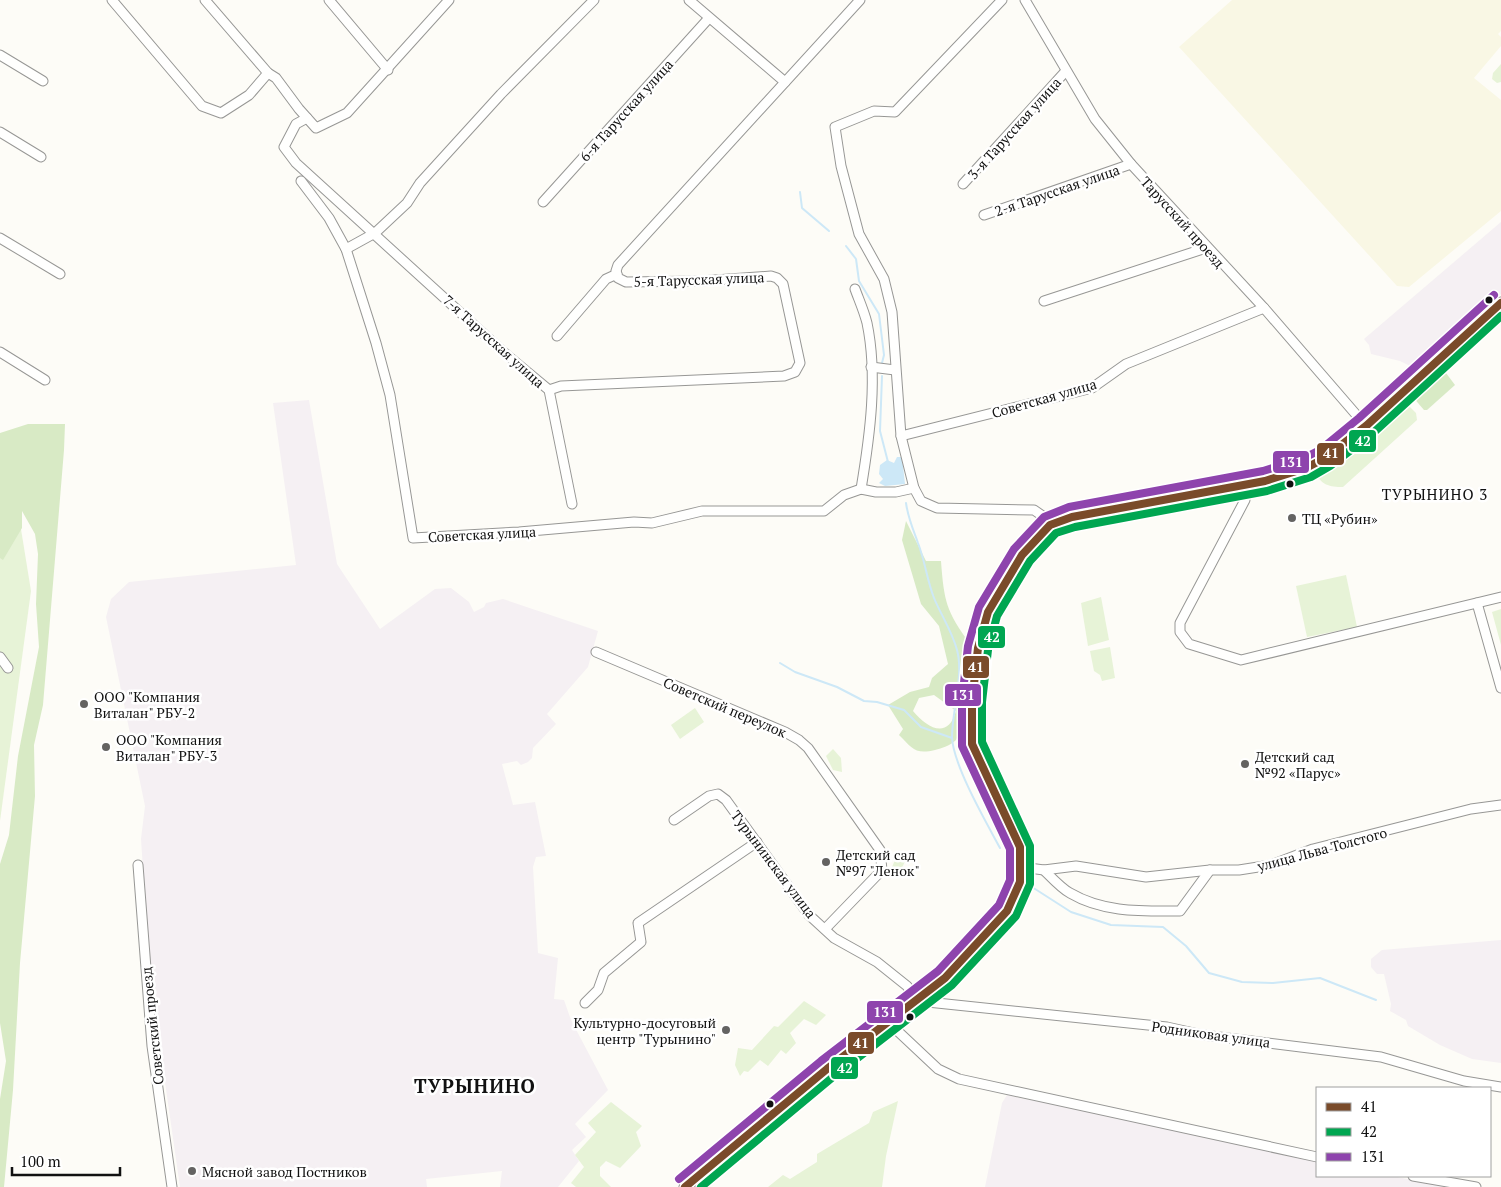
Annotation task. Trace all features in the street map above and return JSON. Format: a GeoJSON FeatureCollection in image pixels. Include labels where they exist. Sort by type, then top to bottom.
{"type":"FeatureCollection","features":[{"type":"Feature","properties":{"kind":"main road"},"geometry":{"type":"LineString","coordinates":[[685,1187],[827,1069],[918,1001],[945,978],[1007,911],[1020,882],[1022,867],[1020,847],[1013,828],[972,744],[974,684],[979,643],[988,613],[1034,539],[1050,525],[1072,517],[1283,477],[1306,468],[1325,458],[1366,426],[1501,303]]}},
{"type":"Feature","properties":{"kind":"street"},"geometry":{"type":"LineString","coordinates":[[112,0],[202,106],[221,114],[248,95],[268,73]]}},
{"type":"Feature","properties":{"kind":"street"},"geometry":{"type":"LineString","coordinates":[[205,0],[268,73],[276,78],[316,128],[347,113],[388,70],[449,0]]}},
{"type":"Feature","properties":{"kind":"street"},"geometry":{"type":"LineString","coordinates":[[329,0],[388,70]]}},
{"type":"Feature","properties":{"kind":"street"},"geometry":{"type":"LineString","coordinates":[[346,249],[375,233],[407,203],[420,183],[489,108],[594,0]]}},
{"type":"Feature","properties":{"kind":"street"},"geometry":{"type":"LineString","coordinates":[[689,0],[785,82]]}},
{"type":"Feature","properties":{"kind":"street","name":"5-я Тарусская улица"},"geometry":{"type":"LineString","coordinates":[[549,390],[561,386],[784,376],[795,372],[800,363],[783,284],[778,278],[771,276],[701,281],[626,282],[618,278],[618,265],[860,0]]}},
{"type":"Feature","properties":{"kind":"street"},"geometry":{"type":"LineString","coordinates":[[1002,0],[895,112],[874,112],[835,127],[841,166],[859,234],[884,279],[892,312],[901,436],[914,488],[921,502],[936,508],[1034,510],[1047,519],[1050,525]]}},
{"type":"Feature","properties":{"kind":"street","name":"Тарусский проезд"},"geometry":{"type":"LineString","coordinates":[[1025,0],[1095,119],[1131,164],[1206,248],[1264,308],[1366,426]]}},
{"type":"Feature","properties":{"kind":"street","name":"6-я Тарусская улица"},"geometry":{"type":"LineString","coordinates":[[543,202],[709,18]]}},
{"type":"Feature","properties":{"kind":"street"},"geometry":{"type":"LineString","coordinates":[[0,55],[42,81]]}},
{"type":"Feature","properties":{"kind":"street","name":"3-я Тарусская улица"},"geometry":{"type":"LineString","coordinates":[[963,184],[1066,72]]}},
{"type":"Feature","properties":{"kind":"street","name":"7-я Тарусская улица"},"geometry":{"type":"LineString","coordinates":[[307,118],[296,124],[284,147],[296,163],[508,356],[549,390],[572,504]]}},
{"type":"Feature","properties":{"kind":"street"},"geometry":{"type":"LineString","coordinates":[[0,132],[41,157]]}},
{"type":"Feature","properties":{"kind":"street","name":"2-я Тарусская улица"},"geometry":{"type":"LineString","coordinates":[[984,215],[1131,164]]}},
{"type":"Feature","properties":{"kind":"street","name":"Советская улица"},"geometry":{"type":"LineString","coordinates":[[302,182],[328,218],[346,249],[390,395],[413,538],[519,532],[634,522],[652,523],[702,510],[824,511],[844,495],[861,489]]}},
{"type":"Feature","properties":{"kind":"street"},"geometry":{"type":"LineString","coordinates":[[0,238],[60,274]]}},
{"type":"Feature","properties":{"kind":"street"},"geometry":{"type":"LineString","coordinates":[[1044,302],[1206,248]]}},
{"type":"Feature","properties":{"kind":"street"},"geometry":{"type":"LineString","coordinates":[[556,336],[606,279],[617,274]]}},
{"type":"Feature","properties":{"kind":"street"},"geometry":{"type":"LineString","coordinates":[[856,290],[867,322],[871,367],[869,442],[861,489],[876,492],[896,492],[914,488]]}},
{"type":"Feature","properties":{"kind":"street","name":"Советская улица"},"geometry":{"type":"LineString","coordinates":[[901,436],[1092,388],[1126,364],[1264,308]]}},
{"type":"Feature","properties":{"kind":"street"},"geometry":{"type":"LineString","coordinates":[[0,352],[45,380]]}},
{"type":"Feature","properties":{"kind":"street"},"geometry":{"type":"LineString","coordinates":[[871,367],[895,370]]}},
{"type":"Feature","properties":{"kind":"street"},"geometry":{"type":"LineString","coordinates":[[1243,485],[1245,500],[1180,623],[1180,632],[1189,644],[1241,660],[1501,597]]}},
{"type":"Feature","properties":{"kind":"street"},"geometry":{"type":"LineString","coordinates":[[1477,602],[1501,688]]}},
{"type":"Feature","properties":{"kind":"street","name":"Советский переулок"},"geometry":{"type":"LineString","coordinates":[[596,652],[785,732],[808,748],[870,834],[880,850],[882,862],[882,870],[824,929]]}},
{"type":"Feature","properties":{"kind":"street"},"geometry":{"type":"LineString","coordinates":[[0,657],[8,668]]}},
{"type":"Feature","properties":{"kind":"street","name":"Турынинская улица"},"geometry":{"type":"LineString","coordinates":[[674,820],[709,796],[718,794],[726,800],[810,915],[834,938],[877,962],[907,986],[918,1001]]}},
{"type":"Feature","properties":{"kind":"street","name":"улица Льва Толстого"},"geometry":{"type":"LineString","coordinates":[[1022,867],[1044,870],[1076,866],[1148,877],[1210,870],[1239,870],[1271,865],[1313,849],[1471,809],[1501,805]]}},
{"type":"Feature","properties":{"kind":"street"},"geometry":{"type":"LineString","coordinates":[[585,1003],[598,990],[604,973],[641,942],[638,923],[757,842]]}},
{"type":"Feature","properties":{"kind":"street","name":"Советский проезд"},"geometry":{"type":"LineString","coordinates":[[138,865],[152,1046],[172,1187]]}},
{"type":"Feature","properties":{"kind":"street"},"geometry":{"type":"LineString","coordinates":[[1044,870],[1069,892],[1094,904],[1133,911],[1180,911],[1210,870]]}},
{"type":"Feature","properties":{"kind":"street","name":"Родниковая улица"},"geometry":{"type":"LineString","coordinates":[[918,1001],[1167,1027],[1203,1035],[1381,1057],[1464,1081],[1501,1087]]}},
{"type":"Feature","properties":{"kind":"street"},"geometry":{"type":"LineString","coordinates":[[888,1022],[938,1069],[959,1079],[1316,1157]]}},
{"type":"Feature","properties":{"kind":"street"},"geometry":{"type":"LineString","coordinates":[[1419,1177],[1476,1187]]}},
{"type":"Feature","properties":{"kind":"shaded area"},"geometry":{"type":"Polygon","coordinates":[[[1232,0],[1501,0],[1501,31],[1498,34],[1501,37],[1501,46],[1474,78],[1501,100],[1501,211],[1409,287],[1397,286],[1179,47],[1232,0]]]}},
{"type":"Feature","properties":{"kind":"shaded area"},"geometry":{"type":"Polygon","coordinates":[[[1501,222],[1501,294],[1414,368],[1400,361],[1371,354],[1369,345],[1364,339],[1501,222]]]}},
{"type":"Feature","properties":{"kind":"shaded area"},"geometry":{"type":"Polygon","coordinates":[[[309,400],[337,564],[380,629],[435,589],[451,588],[469,602],[474,612],[484,607],[486,603],[503,599],[598,631],[588,667],[547,714],[556,724],[533,748],[532,758],[521,765],[517,761],[502,764],[513,805],[535,802],[546,856],[536,857],[533,867],[538,953],[558,958],[554,999],[564,1000],[571,1020],[608,1090],[575,1124],[586,1137],[572,1150],[579,1161],[558,1187],[500,1187],[502,1171],[426,1179],[427,1187],[180,1187],[150,977],[141,839],[145,806],[106,617],[111,599],[129,582],[296,565],[273,403],[309,400]]]}},
{"type":"Feature","properties":{"kind":"shaded area"},"geometry":{"type":"Polygon","coordinates":[[[1501,940],[1501,1063],[1472,1059],[1440,1045],[1408,1026],[1406,1020],[1390,1011],[1391,1004],[1384,974],[1377,974],[1371,967],[1371,959],[1382,950],[1501,940]]]}},
{"type":"Feature","properties":{"kind":"shaded area"},"geometry":{"type":"Polygon","coordinates":[[[1007,1095],[1316,1160],[1316,1177],[1397,1177],[1449,1187],[985,1187],[1002,1103],[1007,1095]]]}},
{"type":"Feature","properties":{"kind":"green space"},"geometry":{"type":"Polygon","coordinates":[[[1501,64],[1501,82],[1497,83],[1492,79],[1493,73],[1501,64]]]}},
{"type":"Feature","properties":{"kind":"green space"},"geometry":{"type":"Polygon","coordinates":[[[1439,368],[1443,369],[1455,385],[1427,410],[1424,410],[1412,396],[1412,393],[1439,368]]]}},
{"type":"Feature","properties":{"kind":"green space"},"geometry":{"type":"Polygon","coordinates":[[[1406,403],[1416,413],[1417,420],[1343,487],[1330,486],[1320,480],[1316,472],[1336,459],[1399,404],[1406,403]]]}},
{"type":"Feature","properties":{"kind":"green space"},"geometry":{"type":"Polygon","coordinates":[[[28,424],[65,424],[43,705],[34,745],[35,796],[20,963],[13,1090],[4,1187],[0,1187],[0,1099],[6,1061],[0,1023],[0,864],[9,835],[18,756],[39,647],[36,604],[38,554],[35,534],[22,511],[22,528],[3,560],[0,558],[0,433],[28,424]]]}},
{"type":"Feature","properties":{"kind":"green space"},"geometry":{"type":"Polygon","coordinates":[[[0,496],[20,523],[31,591],[0,821],[0,496]]]}},
{"type":"Feature","properties":{"kind":"green space"},"geometry":{"type":"Polygon","coordinates":[[[906,521],[926,561],[941,561],[943,586],[951,614],[970,644],[959,735],[949,745],[923,752],[914,749],[899,735],[903,729],[888,705],[910,692],[929,687],[932,678],[948,664],[939,626],[921,604],[902,540],[906,521]],[[934,695],[919,698],[913,711],[931,726],[943,728],[948,726],[956,711],[934,695]]]}},
{"type":"Feature","properties":{"kind":"green space"},"geometry":{"type":"Polygon","coordinates":[[[1346,575],[1357,627],[1307,637],[1296,586],[1346,575]]]}},
{"type":"Feature","properties":{"kind":"green space"},"geometry":{"type":"Polygon","coordinates":[[[1101,597],[1109,640],[1088,646],[1081,603],[1101,597]]]}},
{"type":"Feature","properties":{"kind":"green space"},"geometry":{"type":"Polygon","coordinates":[[[1501,609],[1501,645],[1492,612],[1501,609]]]}},
{"type":"Feature","properties":{"kind":"green space"},"geometry":{"type":"Polygon","coordinates":[[[1110,647],[1115,678],[1102,681],[1100,675],[1094,671],[1090,651],[1110,647]]]}},
{"type":"Feature","properties":{"kind":"green space"},"geometry":{"type":"Polygon","coordinates":[[[695,708],[704,722],[680,739],[671,725],[695,708]]]}},
{"type":"Feature","properties":{"kind":"green space"},"geometry":{"type":"Polygon","coordinates":[[[833,749],[841,758],[842,772],[833,770],[826,756],[833,749]]]}},
{"type":"Feature","properties":{"kind":"green space"},"geometry":{"type":"Polygon","coordinates":[[[898,853],[907,857],[901,870],[892,867],[898,853]]]}},
{"type":"Feature","properties":{"kind":"green space"},"geometry":{"type":"Polygon","coordinates":[[[804,1001],[826,1015],[816,1025],[804,1019],[790,1033],[796,1043],[786,1054],[781,1050],[768,1066],[760,1060],[748,1072],[744,1071],[740,1076],[735,1065],[738,1048],[752,1050],[774,1026],[778,1027],[804,1001]]]}},
{"type":"Feature","properties":{"kind":"green space"},"geometry":{"type":"Polygon","coordinates":[[[898,1101],[886,1156],[882,1187],[768,1187],[783,1175],[790,1179],[817,1162],[817,1154],[869,1123],[873,1112],[898,1101]]]}},
{"type":"Feature","properties":{"kind":"green space"},"geometry":{"type":"Polygon","coordinates":[[[611,1102],[642,1126],[636,1132],[641,1146],[620,1168],[606,1161],[600,1167],[600,1176],[611,1187],[576,1187],[571,1183],[584,1167],[575,1155],[596,1132],[588,1123],[611,1102]]]}},
{"type":"Feature","properties":{"kind":"water"},"geometry":{"type":"Polygon","coordinates":[[[897,457],[902,457],[905,484],[885,486],[879,483],[883,479],[879,474],[880,465],[887,460],[894,463],[897,457]]]}},
{"type":"Feature","properties":{"kind":"waterway"},"geometry":{"type":"LineString","coordinates":[[800,192],[802,208],[829,231]]}},
{"type":"Feature","properties":{"kind":"waterway"},"geometry":{"type":"LineString","coordinates":[[846,246],[856,259],[859,281],[879,314],[884,355],[882,363]]}},
{"type":"Feature","properties":{"kind":"waterway"},"geometry":{"type":"LineString","coordinates":[[882,376],[880,431],[888,462]]}},
{"type":"Feature","properties":{"kind":"waterway"},"geometry":{"type":"LineString","coordinates":[[906,503],[909,519],[932,591],[952,636],[959,660],[952,737],[954,749],[964,778],[1000,848]]}},
{"type":"Feature","properties":{"kind":"waterway"},"geometry":{"type":"LineString","coordinates":[[780,663],[795,672],[837,687],[864,701],[877,702],[904,710],[921,727],[952,738]]}},
{"type":"Feature","properties":{"kind":"waterway"},"geometry":{"type":"LineString","coordinates":[[1032,887],[1071,912],[1111,925],[1163,927],[1186,946],[1209,973],[1242,982],[1273,983],[1320,978],[1376,1000]]}},
{"type":"Feature","properties":{"kind":"transit line","name":"131"},"geometry":{"type":"LineString","coordinates":[[679,1179],[821,1061],[938,971],[999,905],[1010,880],[1010,849],[962,746],[962,701],[968,646],[979,607],[1014,549],[1044,517],[1069,507],[1263,471],[1302,459],[1320,450],[1359,418],[1494,295]]}},
{"type":"Feature","properties":{"kind":"transit line","name":"41"},"geometry":{"type":"LineString","coordinates":[[685,1187],[827,1069],[945,978],[1007,911],[1020,882],[1020,847],[972,744],[972,702],[978,648],[988,612],[1022,555],[1050,525],[1072,517],[1265,481],[1306,468],[1325,458],[1366,426],[1501,303]]}},
{"type":"Feature","properties":{"kind":"transit line","name":"42"},"geometry":{"type":"LineString","coordinates":[[701,1187],[833,1077],[952,985],[1016,916],[1030,884],[1030,846],[982,742],[982,702],[988,650],[997,616],[1030,561],[1056,533],[1075,527],[1267,491],[1311,477],[1330,466],[1372,434],[1501,316]]}},
{"type":"Feature","properties":{"kind":"place","name":"ТЦ «Рубин»"},"geometry":{"type":"Point","coordinates":[1292,518]}},
{"type":"Feature","properties":{"kind":"place","name":"ООО \"Компания Виталан\" РБУ-2"},"geometry":{"type":"Point","coordinates":[84,704]}},
{"type":"Feature","properties":{"kind":"place","name":"ООО \"Компания Виталан\" РБУ-3"},"geometry":{"type":"Point","coordinates":[106,747]}},
{"type":"Feature","properties":{"kind":"place","name":"Детский сад №92 «Парус»"},"geometry":{"type":"Point","coordinates":[1245,764]}},
{"type":"Feature","properties":{"kind":"place","name":"Детский сад №97 \"Ленок\""},"geometry":{"type":"Point","coordinates":[826,862]}},
{"type":"Feature","properties":{"kind":"place","name":"Культурно-досуговый центр \"Турынино\""},"geometry":{"type":"Point","coordinates":[726,1030]}},
{"type":"Feature","properties":{"kind":"place","name":"Мясной завод Постников"},"geometry":{"type":"Point","coordinates":[192,1171]}},
{"type":"Feature","properties":{"kind":"district","name":"ТУРЫНИНО 3"},"geometry":{"type":"Point","coordinates":[1435,494]}},
{"type":"Feature","properties":{"kind":"district","name":"ТУРЫНИНО"},"geometry":{"type":"Point","coordinates":[475,1085]}}]}
